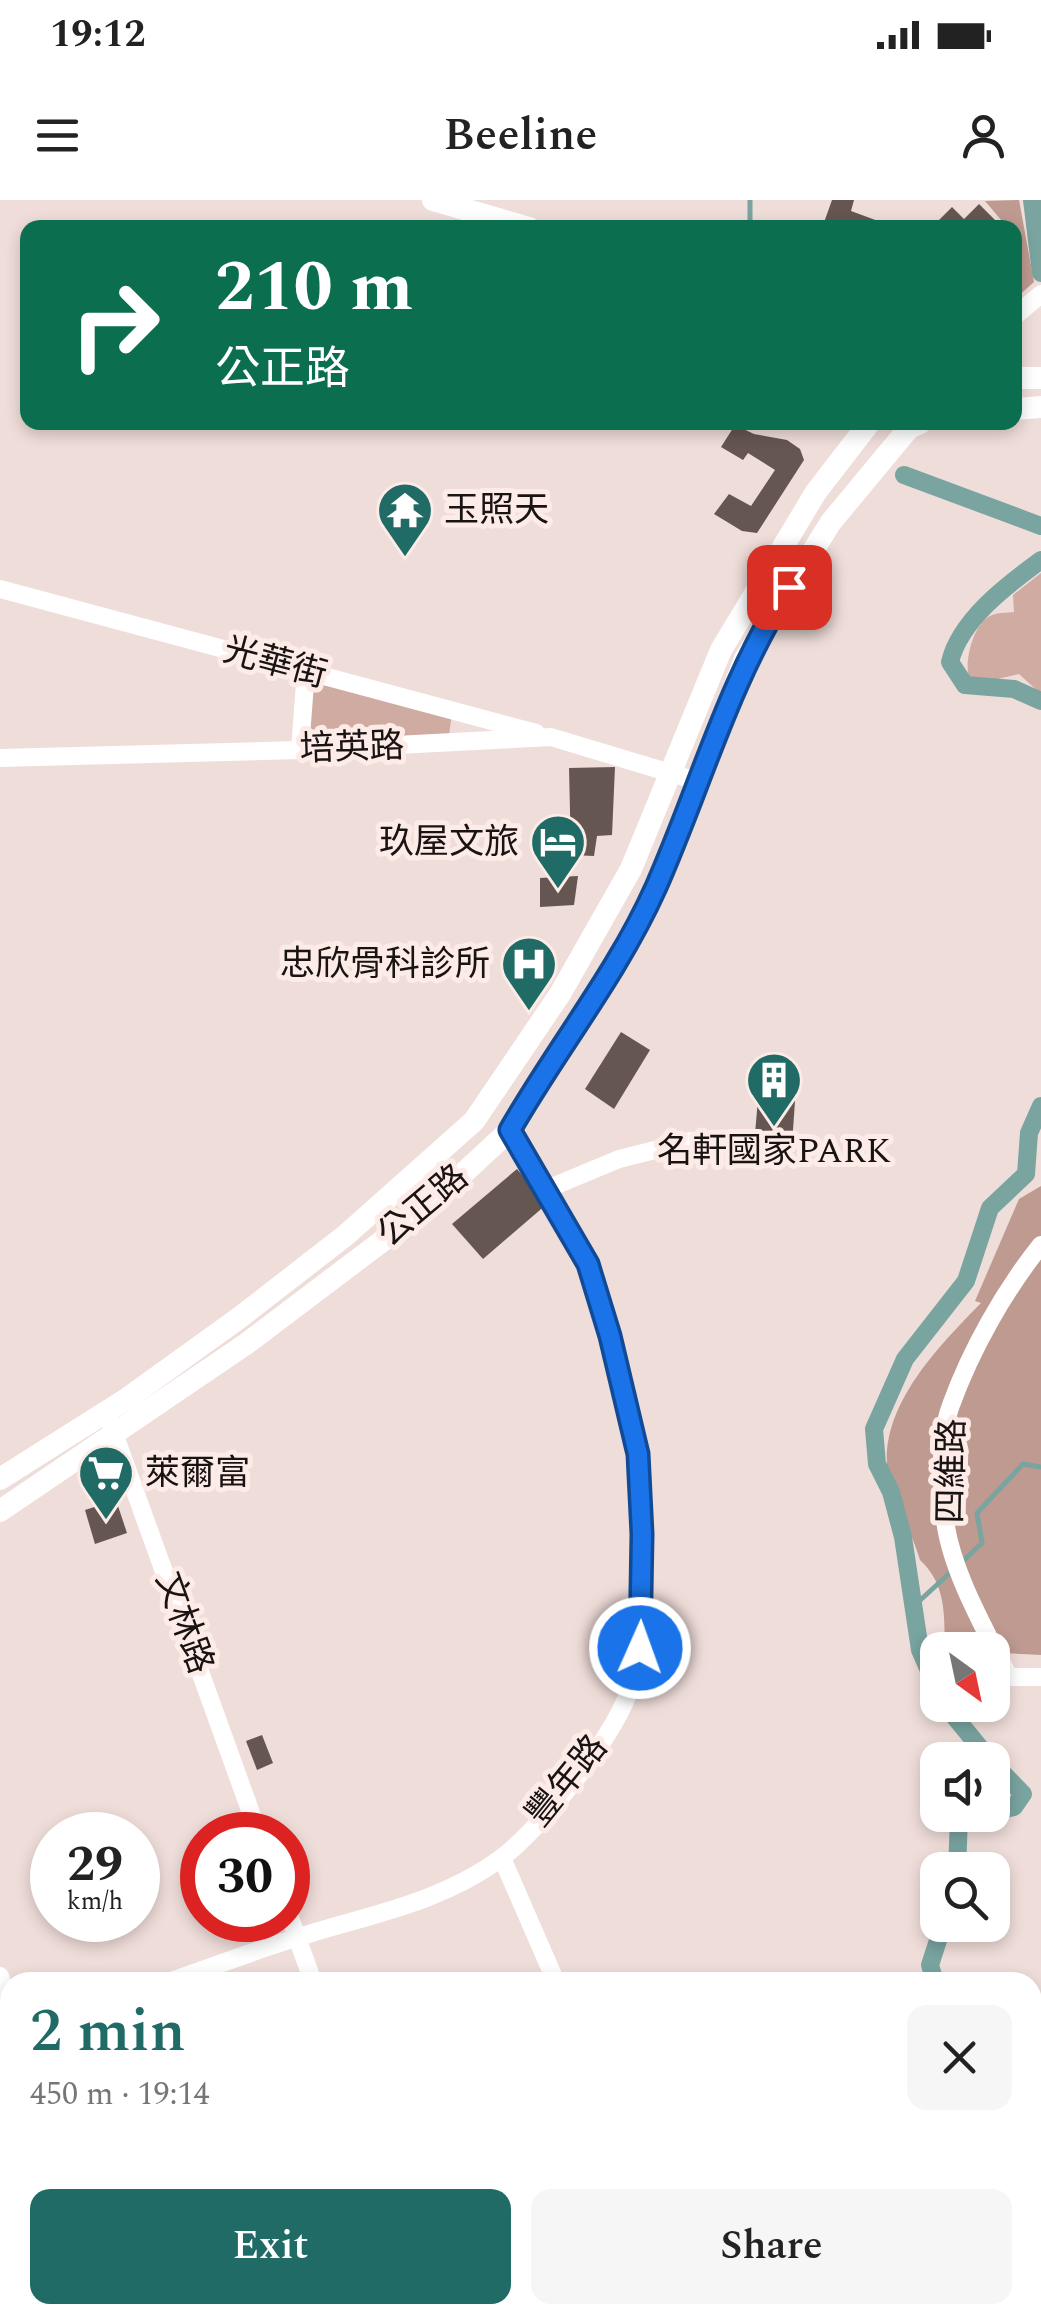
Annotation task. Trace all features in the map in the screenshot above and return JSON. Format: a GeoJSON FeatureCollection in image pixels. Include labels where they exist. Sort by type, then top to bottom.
{"type":"FeatureCollection","features":[{"type":"Feature","properties":{"kind":"street"},"geometry":{"type":"LineString","coordinates":[[433,200],[502,220]]}},
{"type":"Feature","properties":{"kind":"street","name":"公正路"},"geometry":{"type":"LineString","coordinates":[[0,1479],[104,1413],[346,1235],[474,1121],[560,994],[631,869],[721,650],[816,492],[864,430]]}},
{"type":"Feature","properties":{"kind":"street","name":"公正路"},"geometry":{"type":"LineString","coordinates":[[0,1510],[117,1435],[426,1208],[510,1130],[606,980],[655,889],[745,659],[831,522],[907,430]]}},
{"type":"Feature","properties":{"kind":"street","name":"光華街"},"geometry":{"type":"LineString","coordinates":[[0,589],[551,737]]}},
{"type":"Feature","properties":{"kind":"street"},"geometry":{"type":"LineString","coordinates":[[300,750],[306,670]]}},
{"type":"Feature","properties":{"kind":"street","name":"培英路"},"geometry":{"type":"LineString","coordinates":[[0,758],[300,750],[551,737],[697,781]]}},
{"type":"Feature","properties":{"kind":"street","name":"豐年路"},"geometry":{"type":"LineString","coordinates":[[310,1934],[427,1902],[502,1858],[574,1780],[613,1724],[630,1689],[640,1648],[642,1534],[638,1454],[588,1264],[510,1130]]}},
{"type":"Feature","properties":{"kind":"street"},"geometry":{"type":"LineString","coordinates":[[546,1189],[619,1160],[691,1141]]}},
{"type":"Feature","properties":{"kind":"street","name":"四維路"},"geometry":{"type":"LineString","coordinates":[[1041,1245],[1013,1280],[949,1408],[945,1522],[974,1608],[1008,1676],[1041,1676]]}},
{"type":"Feature","properties":{"kind":"street","name":"文林路"},"geometry":{"type":"LineString","coordinates":[[104,1413],[117,1435],[252,1812]]}},
{"type":"Feature","properties":{"kind":"street"},"geometry":{"type":"LineString","coordinates":[[502,1858],[552,1972]]}},
{"type":"Feature","properties":{"kind":"street","name":"豐年路"},"geometry":{"type":"LineString","coordinates":[[197,1972],[285,1942]]}},
{"type":"Feature","properties":{"kind":"street"},"geometry":{"type":"LineString","coordinates":[[298,1942],[309,1972]]}},
{"type":"Feature","properties":{"kind":"shaded area"},"geometry":{"type":"Polygon","coordinates":[[[1019,200],[1034,282],[1022,293],[1022,220],[1001,220],[985,201],[1019,200]]]}},
{"type":"Feature","properties":{"kind":"shaded area"},"geometry":{"type":"Polygon","coordinates":[[[1041,573],[1041,694],[1019,674],[985,682],[969,678],[969,653],[979,627],[990,616],[1014,612],[1013,595],[1041,573]]]}},
{"type":"Feature","properties":{"kind":"shaded area"},"geometry":{"type":"Polygon","coordinates":[[[306,670],[452,712],[448,744],[300,750],[306,670]]]}},
{"type":"Feature","properties":{"kind":"shaded area"},"geometry":{"type":"Polygon","coordinates":[[[1041,1186],[1041,1655],[1010,1653],[1010,1632],[945,1632],[940,1590],[920,1560],[887,1465],[888,1442],[904,1397],[933,1356],[981,1303],[975,1301],[1019,1199],[1041,1186]]]}},
{"type":"Feature","properties":{"kind":"building"},"geometry":{"type":"Polygon","coordinates":[[[832,200],[854,200],[851,211],[875,220],[825,220],[832,200]]]}},
{"type":"Feature","properties":{"kind":"building"},"geometry":{"type":"Polygon","coordinates":[[[979,204],[995,220],[939,220],[952,207],[964,219],[979,204]]]}},
{"type":"Feature","properties":{"kind":"building"},"geometry":{"type":"Polygon","coordinates":[[[732,430],[746,430],[787,440],[800,449],[804,460],[757,533],[742,531],[714,514],[729,494],[751,506],[775,470],[748,453],[743,460],[721,447],[732,430]]]}},
{"type":"Feature","properties":{"kind":"building"},"geometry":{"type":"Polygon","coordinates":[[[615,767],[612,835],[597,836],[594,856],[571,855],[569,768],[615,767]]]}},
{"type":"Feature","properties":{"kind":"building","name":"玖屋文旅"},"geometry":{"type":"Polygon","coordinates":[[[578,876],[574,905],[540,907],[540,878],[578,876]]]}},
{"type":"Feature","properties":{"kind":"building"},"geometry":{"type":"Polygon","coordinates":[[[621,1032],[650,1050],[614,1109],[585,1089],[621,1032]]]}},
{"type":"Feature","properties":{"kind":"building","name":"名軒國家PARK"},"geometry":{"type":"Polygon","coordinates":[[[758,1099],[795,1101],[791,1159],[753,1157],[758,1099]]]}},
{"type":"Feature","properties":{"kind":"building"},"geometry":{"type":"Polygon","coordinates":[[[517,1169],[547,1204],[483,1259],[452,1224],[517,1169]]]}},
{"type":"Feature","properties":{"kind":"building","name":"萊爾富"},"geometry":{"type":"Polygon","coordinates":[[[116,1500],[127,1533],[95,1544],[85,1510],[116,1500]]]}},
{"type":"Feature","properties":{"kind":"building"},"geometry":{"type":"Polygon","coordinates":[[[262,1735],[273,1763],[257,1770],[246,1741],[262,1735]]]}},
{"type":"Feature","properties":{"kind":"waterway"},"geometry":{"type":"LineString","coordinates":[[750,200],[750,220]]}},
{"type":"Feature","properties":{"kind":"waterway"},"geometry":{"type":"LineString","coordinates":[[1032,200],[1041,273]]}},
{"type":"Feature","properties":{"kind":"waterway"},"geometry":{"type":"LineString","coordinates":[[904,475],[1041,526]]}},
{"type":"Feature","properties":{"kind":"waterway"},"geometry":{"type":"LineString","coordinates":[[1041,560],[974,618],[950,662],[965,685],[1014,689],[1041,701]]}},
{"type":"Feature","properties":{"kind":"waterway"},"geometry":{"type":"LineString","coordinates":[[920,1650],[903,1537],[891,1492],[877,1464],[874,1429],[905,1359],[966,1281],[990,1208],[1026,1174],[1029,1133],[1041,1106]]}},
{"type":"Feature","properties":{"kind":"waterway"},"geometry":{"type":"LineString","coordinates":[[960,1564],[982,1543],[977,1513],[1023,1464],[1041,1467]]}},
{"type":"Feature","properties":{"kind":"waterway"},"geometry":{"type":"LineString","coordinates":[[916,1604],[952,1571]]}},
{"type":"Feature","properties":{"kind":"waterway"},"geometry":{"type":"LineString","coordinates":[[959,1722],[975,1742]]}},
{"type":"Feature","properties":{"kind":"waterway"},"geometry":{"type":"LineString","coordinates":[[1010,1781],[1023,1794],[1010,1808]]}},
{"type":"Feature","properties":{"kind":"waterway"},"geometry":{"type":"LineString","coordinates":[[958,1832],[958,1852]]}},
{"type":"Feature","properties":{"kind":"waterway"},"geometry":{"type":"LineString","coordinates":[[932,1972],[930,1965],[937,1942]]}},
{"type":"Feature","properties":{"kind":"place","name":"玉照天"},"geometry":{"type":"Point","coordinates":[405,559]}},
{"type":"Feature","properties":{"kind":"place","name":"玖屋文旅"},"geometry":{"type":"Point","coordinates":[558,891]}},
{"type":"Feature","properties":{"kind":"place","name":"忠欣骨科診所"},"geometry":{"type":"Point","coordinates":[529,1013]}},
{"type":"Feature","properties":{"kind":"place","name":"名軒國家PARK"},"geometry":{"type":"Point","coordinates":[774,1129]}},
{"type":"Feature","properties":{"kind":"place","name":"萊爾富"},"geometry":{"type":"Point","coordinates":[106,1522]}},
{"type":"Feature","properties":{"kind":"route"},"geometry":{"type":"LineString","coordinates":[[640,1648],[642,1534],[638,1454],[610,1336],[588,1264],[510,1130],[606,980],[655,889],[745,659],[789,587]]}}]}
